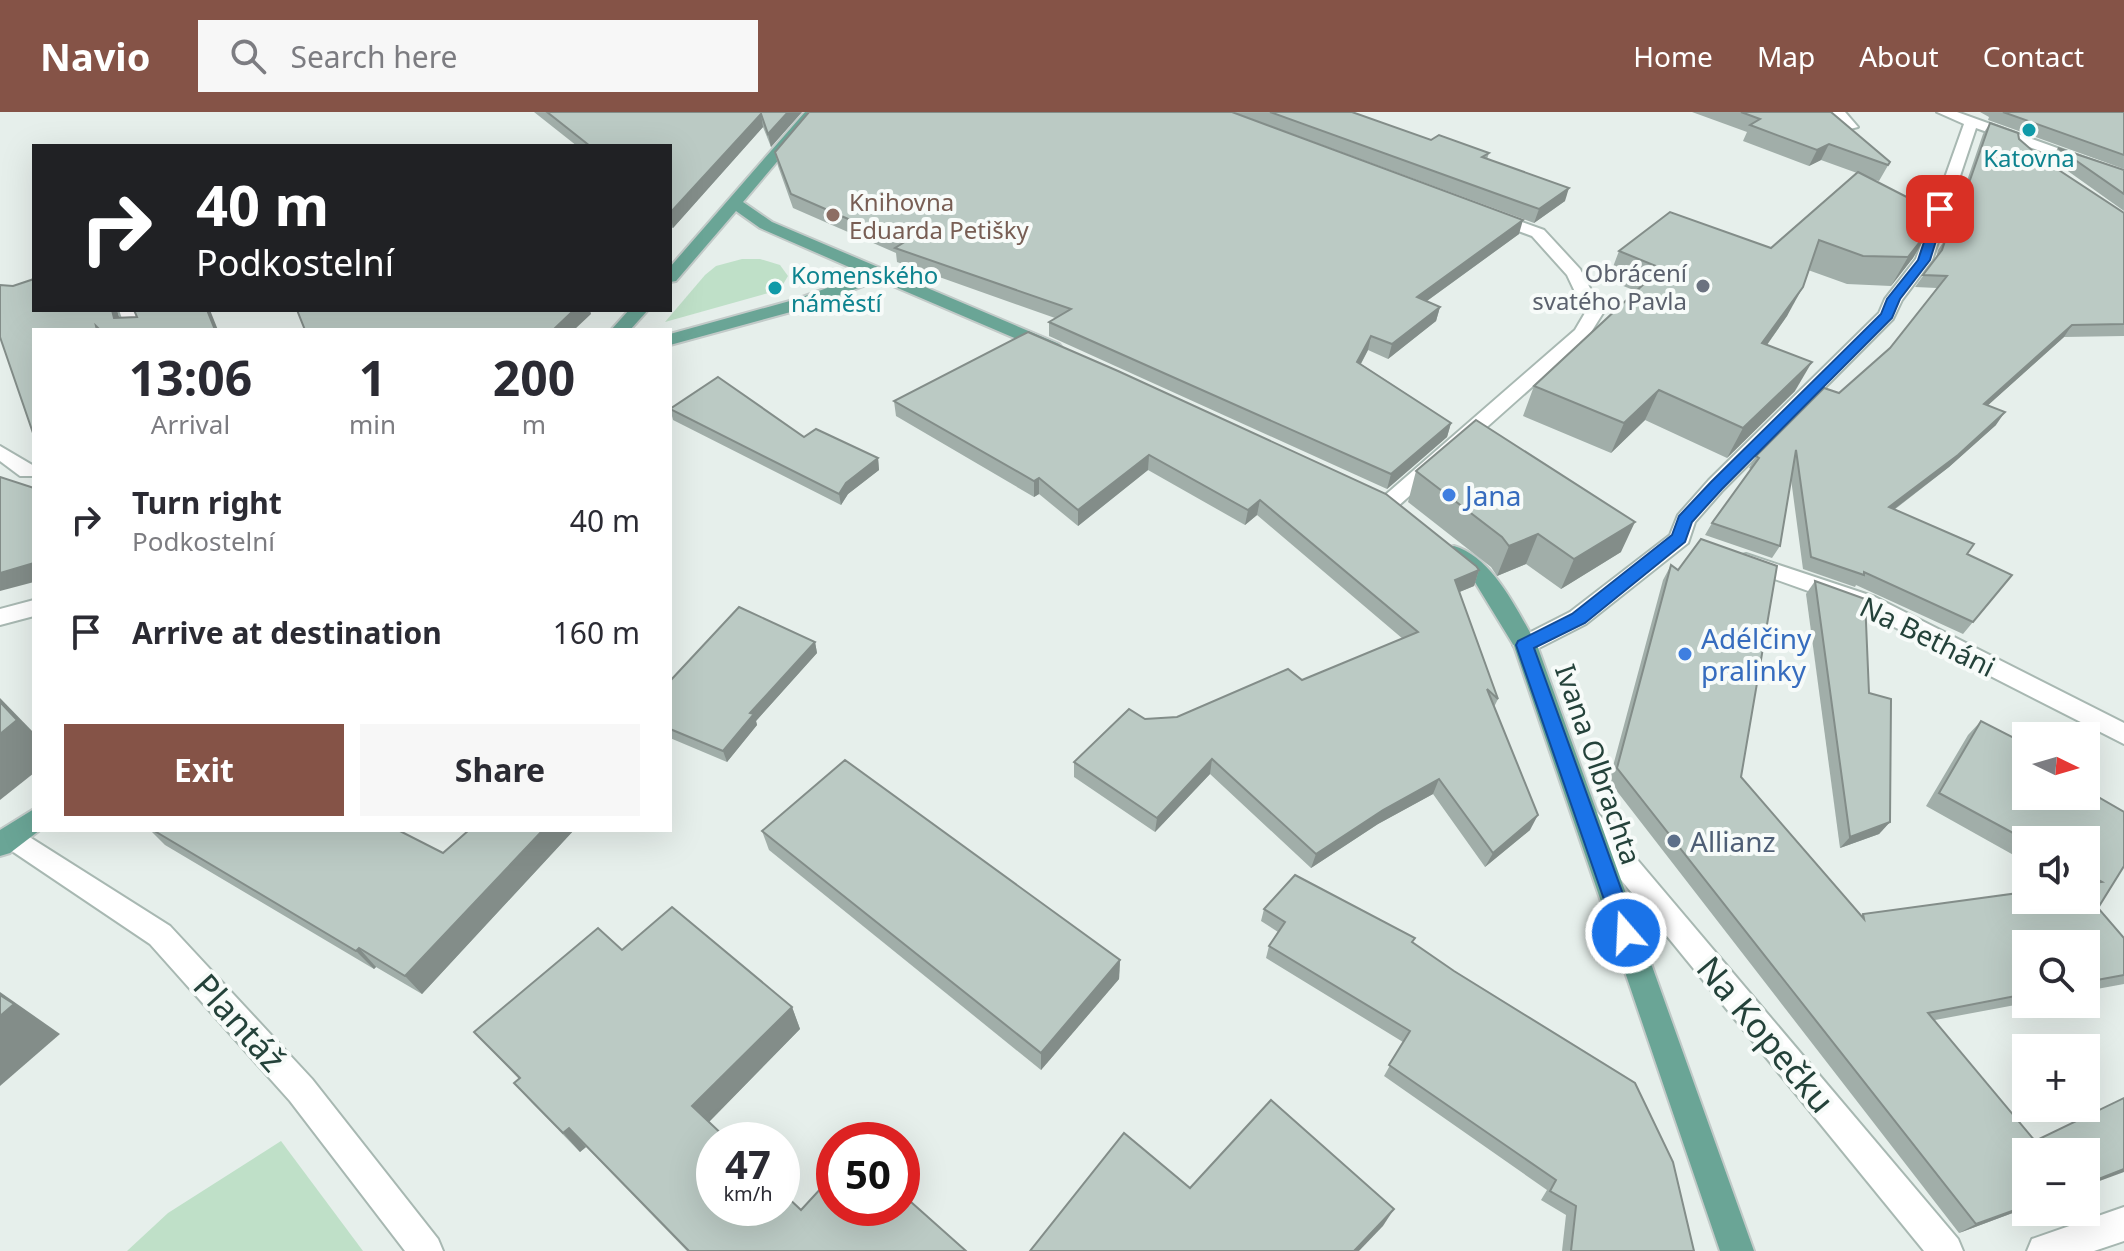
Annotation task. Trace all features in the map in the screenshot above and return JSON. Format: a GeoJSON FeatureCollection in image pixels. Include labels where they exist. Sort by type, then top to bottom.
{"type":"FeatureCollection","features":[{"type":"Feature","properties":{"kind":"main road"},"geometry":{"type":"LineString","coordinates":[[672,275],[812,112]]}},
{"type":"Feature","properties":{"kind":"main road"},"geometry":{"type":"LineString","coordinates":[[735,203],[766,225],[1068,354]]}},
{"type":"Feature","properties":{"kind":"main road"},"geometry":{"type":"LineString","coordinates":[[672,339],[803,303],[879,274]]}},
{"type":"Feature","properties":{"kind":"main road"},"geometry":{"type":"LineString","coordinates":[[622,328],[637,312]]}},
{"type":"Feature","properties":{"kind":"main road"},"geometry":{"type":"LineString","coordinates":[[1362,489],[1390,502],[1412,520]]}},
{"type":"Feature","properties":{"kind":"main road","name":"Ivana Olbrachta"},"geometry":{"type":"LineString","coordinates":[[1435,538],[1481,574],[1525,645],[1737,1251]]}},
{"type":"Feature","properties":{"kind":"street"},"geometry":{"type":"LineString","coordinates":[[1837,112],[1851,127]]}},
{"type":"Feature","properties":{"kind":"street"},"geometry":{"type":"LineString","coordinates":[[1944,112],[2124,177]]}},
{"type":"Feature","properties":{"kind":"street"},"geometry":{"type":"LineString","coordinates":[[1525,645],[1578,618],[1680,538],[1685,520],[1716,485],[1887,315],[1894,299],[1924,260],[1971,123]]}},
{"type":"Feature","properties":{"kind":"street"},"geometry":{"type":"LineString","coordinates":[[2008,136],[2042,165]]}},
{"type":"Feature","properties":{"kind":"street"},"geometry":{"type":"LineString","coordinates":[[1390,502],[1582,333],[1594,313],[1574,273],[1538,233],[1478,211]]}},
{"type":"Feature","properties":{"kind":"street"},"geometry":{"type":"LineString","coordinates":[[0,452],[27,471]]}},
{"type":"Feature","properties":{"kind":"street","name":"Na Betháni"},"geometry":{"type":"LineString","coordinates":[[1680,538],[1867,603],[2124,734]]}},
{"type":"Feature","properties":{"kind":"street"},"geometry":{"type":"LineString","coordinates":[[0,617],[32,609]]}},
{"type":"Feature","properties":{"kind":"street","name":"Na Kopečku"},"geometry":{"type":"LineString","coordinates":[[1586,817],[1946,1251]]}},
{"type":"Feature","properties":{"kind":"street","name":"Plantáž"},"geometry":{"type":"LineString","coordinates":[[15,834],[160,935],[301,1090],[426,1251]]}},
{"type":"Feature","properties":{"kind":"street"},"geometry":{"type":"LineString","coordinates":[[2044,1251],[2124,1224]]}},
{"type":"Feature","properties":{"kind":"green space"},"geometry":{"type":"Polygon","coordinates":[[[742,259],[760,259],[780,265],[788,276],[782,286],[772,292],[665,322],[716,266],[742,259]]]}},
{"type":"Feature","properties":{"kind":"green space"},"geometry":{"type":"Polygon","coordinates":[[[281,1141],[363,1251],[127,1251],[168,1213],[281,1141]]]}},
{"type":"Feature","properties":{"kind":"building"},"geometry":{"type":"Polygon","coordinates":[[[547,112],[788,112],[768,134],[761,114],[672,211],[672,144],[587,144],[547,112]]]}},
{"type":"Feature","properties":{"kind":"building"},"geometry":{"type":"Polygon","coordinates":[[[809,112],[1232,112],[1523,220],[1417,297],[1440,307],[1392,344],[1371,336],[1357,362],[1451,423],[1391,474],[1049,322],[1071,309],[895,248],[903,243],[791,194],[775,152],[809,112]]]}},
{"type":"Feature","properties":{"kind":"building"},"geometry":{"type":"Polygon","coordinates":[[[1270,112],[1352,112],[1431,140],[1439,135],[1489,153],[1482,157],[1569,188],[1539,209],[1270,112]]]}},
{"type":"Feature","properties":{"kind":"building"},"geometry":{"type":"Polygon","coordinates":[[[1741,112],[1831,112],[1890,162],[1888,165],[1829,144],[1817,150],[1750,125],[1760,119],[1741,112]]]}},
{"type":"Feature","properties":{"kind":"building"},"geometry":{"type":"Polygon","coordinates":[[[2003,112],[2124,112],[2124,155],[2003,112]]]}},
{"type":"Feature","properties":{"kind":"building"},"geometry":{"type":"Polygon","coordinates":[[[1990,123],[2018,133],[2019,139],[2042,159],[2124,213],[2124,324],[2072,325],[1984,404],[2005,412],[1958,455],[1889,507],[1974,544],[1967,554],[2012,575],[1973,622],[1864,572],[1864,575],[1811,557],[1796,450],[1780,546],[1712,523],[1759,458],[1756,456],[1824,388],[1839,393],[1890,348],[1947,276],[1923,275],[1942,250],[1946,238],[1949,240],[1990,123]]]}},
{"type":"Feature","properties":{"kind":"building"},"geometry":{"type":"Polygon","coordinates":[[[2058,148],[2124,170],[2124,194],[2058,148]]]}},
{"type":"Feature","properties":{"kind":"building"},"geometry":{"type":"Polygon","coordinates":[[[1858,172],[1936,212],[1930,229],[1908,257],[1863,256],[1819,240],[1803,287],[1762,343],[1812,362],[1743,428],[1659,390],[1624,423],[1534,386],[1661,268],[1619,251],[1670,212],[1771,248],[1858,172]]]}},
{"type":"Feature","properties":{"kind":"building"},"geometry":{"type":"Polygon","coordinates":[[[32,280],[32,312],[112,312],[114,318],[137,317],[135,312],[208,312],[214,328],[32,328],[32,430],[0,337],[0,285],[13,286],[32,280]]]}},
{"type":"Feature","properties":{"kind":"building"},"geometry":{"type":"Polygon","coordinates":[[[298,312],[572,312],[555,328],[304,328],[298,312]]]}},
{"type":"Feature","properties":{"kind":"building"},"geometry":{"type":"Polygon","coordinates":[[[1028,332],[1386,494],[1476,566],[1479,570],[1455,580],[1498,699],[1487,689],[1538,815],[1493,853],[1439,779],[1383,810],[1316,854],[1212,759],[1157,818],[1074,762],[1129,709],[1145,719],[1177,717],[1288,669],[1302,680],[1418,632],[1260,500],[1248,510],[1149,455],[1078,510],[1039,478],[1034,481],[894,401],[1028,332]]]}},
{"type":"Feature","properties":{"kind":"building"},"geometry":{"type":"Polygon","coordinates":[[[718,377],[804,437],[816,429],[878,458],[846,483],[839,494],[672,408],[718,377]]]}},
{"type":"Feature","properties":{"kind":"building"},"geometry":{"type":"Polygon","coordinates":[[[1476,420],[1635,522],[1574,559],[1538,534],[1509,546],[1502,537],[1416,471],[1476,420]]]}},
{"type":"Feature","properties":{"kind":"building"},"geometry":{"type":"Polygon","coordinates":[[[0,477],[32,487],[32,564],[0,573],[0,477]]]}},
{"type":"Feature","properties":{"kind":"building"},"geometry":{"type":"Polygon","coordinates":[[[1701,539],[1777,566],[1741,777],[1864,919],[1863,914],[2012,894],[2012,914],[2100,914],[2100,910],[2124,938],[2124,975],[2100,979],[2100,930],[2012,930],[2012,997],[1928,1013],[2012,1113],[2012,1122],[2019,1122],[2032,1138],[2012,1138],[2012,1211],[1976,1224],[1617,768],[1671,565],[1678,570],[1701,539]]]}},
{"type":"Feature","properties":{"kind":"building"},"geometry":{"type":"Polygon","coordinates":[[[1815,581],[1865,599],[1869,693],[1891,699],[1890,822],[1850,837],[1815,581]]]}},
{"type":"Feature","properties":{"kind":"building"},"geometry":{"type":"Polygon","coordinates":[[[739,607],[815,642],[750,713],[754,714],[723,751],[672,730],[672,679],[739,607]]]}},
{"type":"Feature","properties":{"kind":"building"},"geometry":{"type":"Polygon","coordinates":[[[0,702],[17,720],[0,734],[0,702]]]}},
{"type":"Feature","properties":{"kind":"building"},"geometry":{"type":"Polygon","coordinates":[[[1981,721],[2012,737],[2012,810],[2100,810],[2100,798],[2124,812],[2124,866],[2100,905],[2100,826],[2012,826],[2012,832],[1939,793],[1981,721]]]}},
{"type":"Feature","properties":{"kind":"building"},"geometry":{"type":"Polygon","coordinates":[[[845,760],[1120,960],[1041,1053],[762,831],[845,760]]]}},
{"type":"Feature","properties":{"kind":"building"},"geometry":{"type":"Polygon","coordinates":[[[156,832],[402,832],[443,853],[467,832],[541,832],[405,976],[359,948],[356,951],[156,832]]]}},
{"type":"Feature","properties":{"kind":"building"},"geometry":{"type":"Polygon","coordinates":[[[1295,875],[1415,938],[1412,942],[1454,971],[1635,1083],[1673,1162],[1694,1251],[1571,1251],[1576,1206],[1550,1191],[1556,1180],[1389,1065],[1410,1031],[1269,946],[1285,922],[1264,909],[1295,875]]]}},
{"type":"Feature","properties":{"kind":"building"},"geometry":{"type":"Polygon","coordinates":[[[672,907],[792,1007],[692,1106],[709,1122],[696,1122],[696,1226],[800,1226],[800,1209],[816,1194],[816,1226],[920,1226],[920,1210],[966,1251],[689,1251],[569,1128],[563,1133],[514,1083],[520,1078],[474,1032],[598,928],[622,950],[672,907]]]}},
{"type":"Feature","properties":{"kind":"building"},"geometry":{"type":"Polygon","coordinates":[[[0,995],[14,1004],[0,1016],[0,995]]]}},
{"type":"Feature","properties":{"kind":"building"},"geometry":{"type":"Polygon","coordinates":[[[2124,1098],[2124,1169],[2100,1178],[2100,1138],[2041,1138],[2074,1122],[2100,1122],[2100,1110],[2124,1098]]]}},
{"type":"Feature","properties":{"kind":"building"},"geometry":{"type":"Polygon","coordinates":[[[1271,1100],[1394,1209],[1354,1251],[1030,1251],[1124,1133],[1190,1188],[1271,1100]]]}},
{"type":"Feature","properties":{"kind":"place","name":"Katovna"},"geometry":{"type":"Point","coordinates":[2029,130]}},
{"type":"Feature","properties":{"kind":"place","name":"Knihovna Eduarda Petišky"},"geometry":{"type":"Point","coordinates":[833,215]}},
{"type":"Feature","properties":{"kind":"place","name":"Obrácení svatého Pavla"},"geometry":{"type":"Point","coordinates":[1703,286]}},
{"type":"Feature","properties":{"kind":"place","name":"Komenského náměstí"},"geometry":{"type":"Point","coordinates":[775,288]}},
{"type":"Feature","properties":{"kind":"place","name":"Jana"},"geometry":{"type":"Point","coordinates":[1449,495]}},
{"type":"Feature","properties":{"kind":"place","name":"Adélčiny pralinky"},"geometry":{"type":"Point","coordinates":[1685,654]}},
{"type":"Feature","properties":{"kind":"place","name":"Allianz"},"geometry":{"type":"Point","coordinates":[1674,841]}},
{"type":"Feature","properties":{"kind":"route"},"geometry":{"type":"LineString","coordinates":[[1626,933],[1525,645],[1578,618],[1680,538],[1685,520],[1716,485],[1887,315],[1894,299],[1924,260],[1940,209]]}}]}
